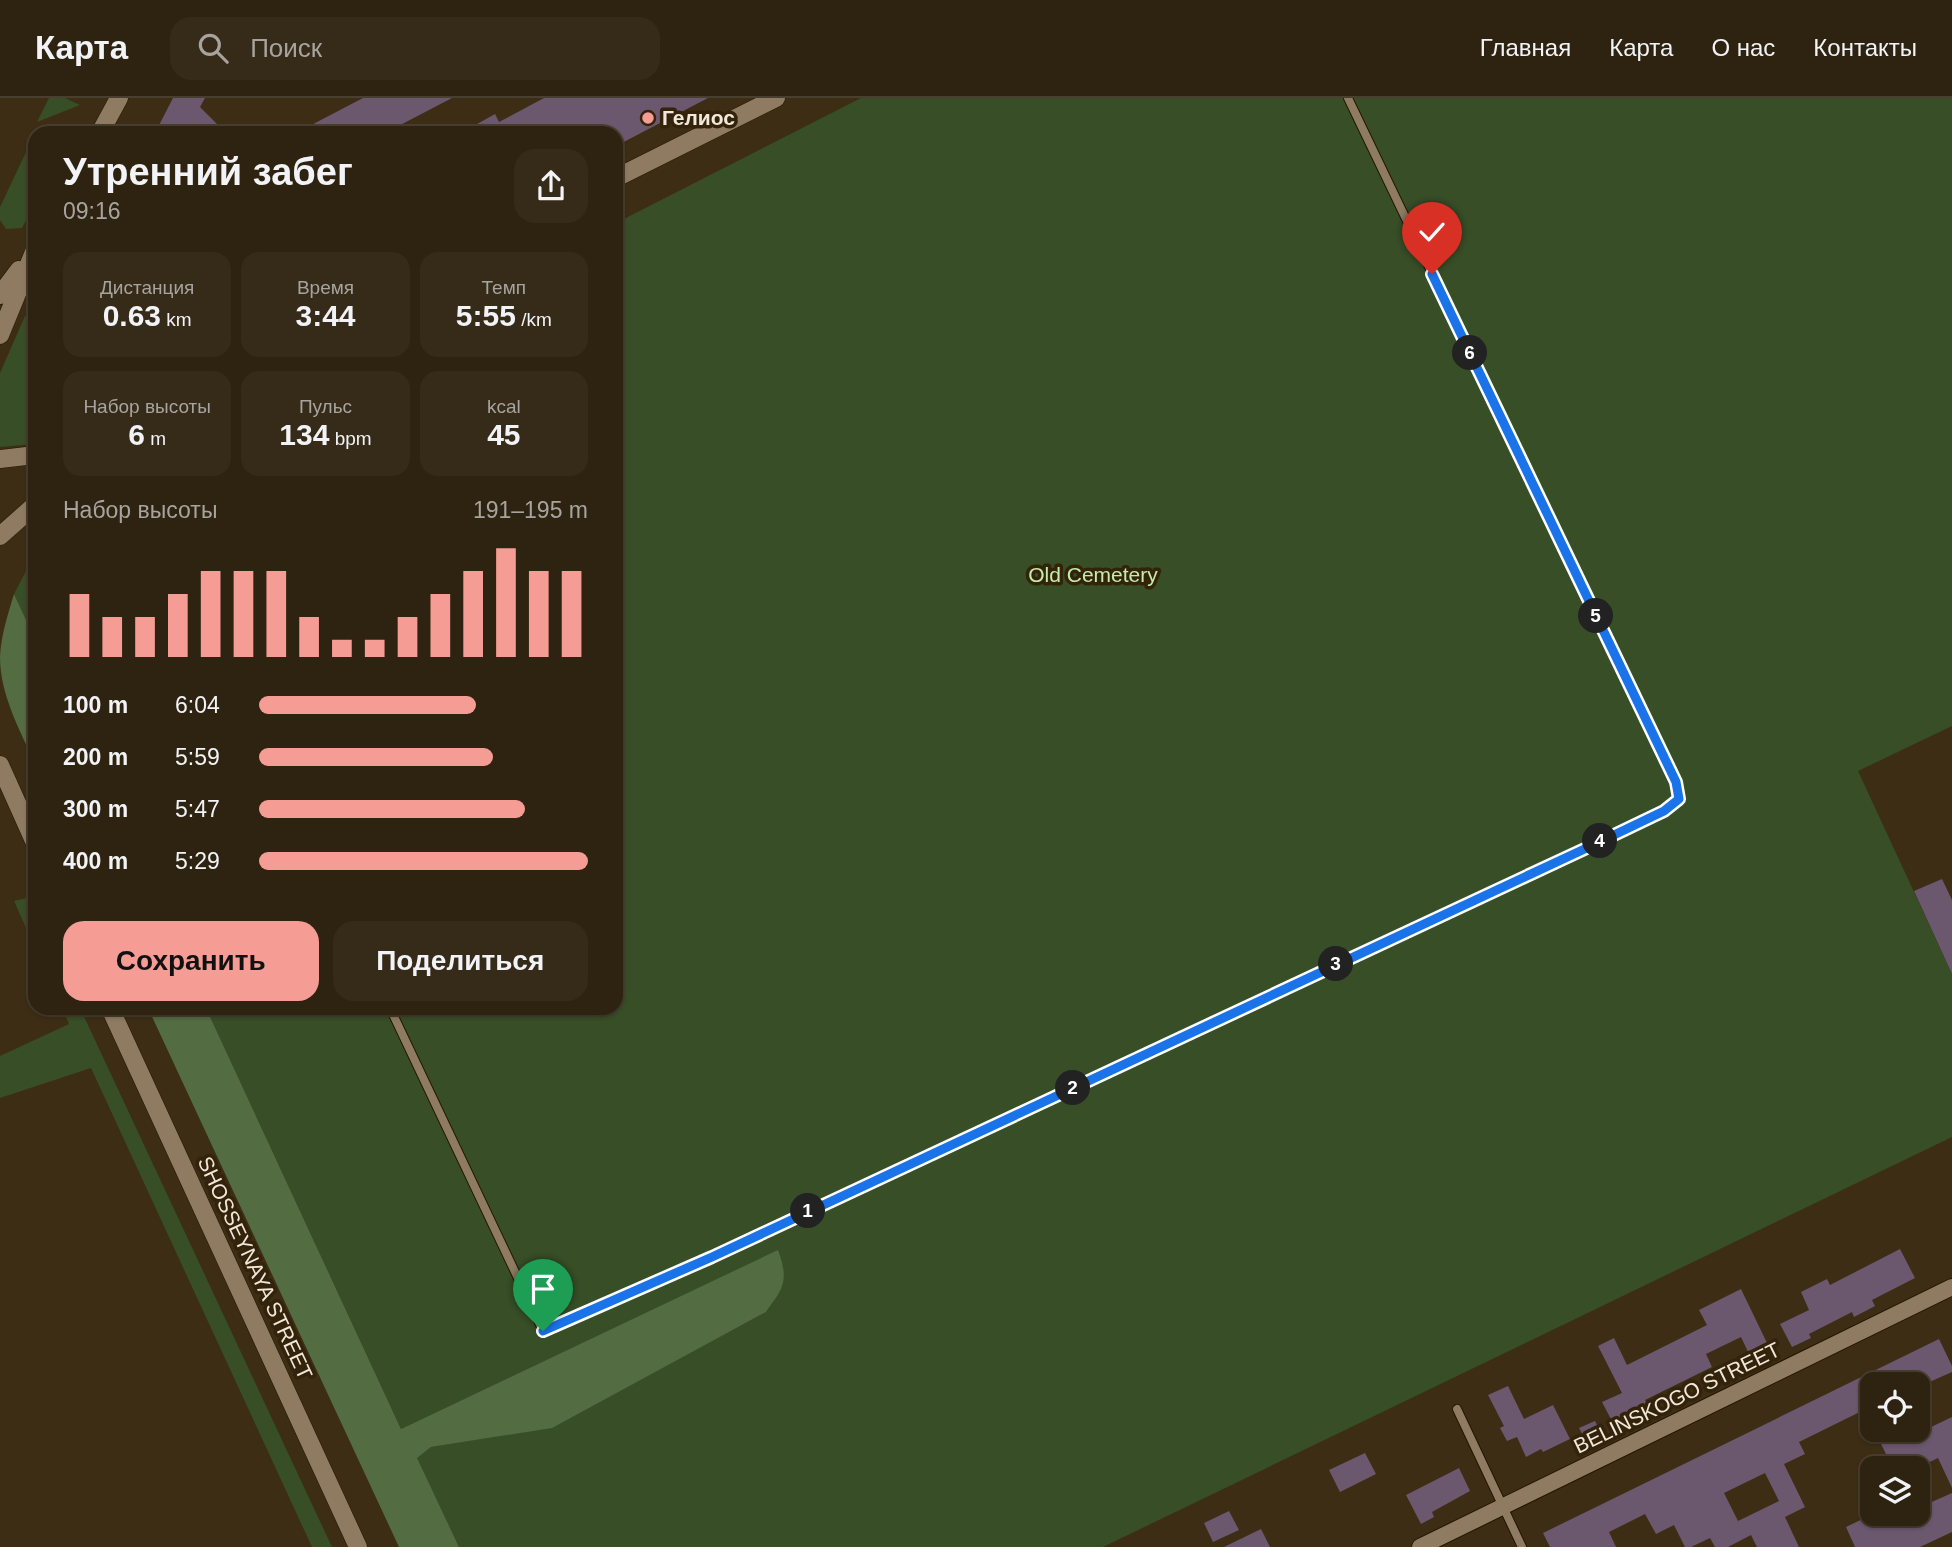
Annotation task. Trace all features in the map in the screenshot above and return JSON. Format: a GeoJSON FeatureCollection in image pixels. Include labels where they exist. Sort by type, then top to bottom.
{"type":"FeatureCollection","features":[{"type":"Feature","properties":{"kind":"main road"},"geometry":{"type":"LineString","coordinates":[[104,126],[120,98]]}},
{"type":"Feature","properties":{"kind":"main road"},"geometry":{"type":"LineString","coordinates":[[623,174],[776,98]]}},
{"type":"Feature","properties":{"kind":"main road"},"geometry":{"type":"LineString","coordinates":[[0,295],[28,259]]}},
{"type":"Feature","properties":{"kind":"main road"},"geometry":{"type":"LineString","coordinates":[[0,335],[28,266]]}},
{"type":"Feature","properties":{"kind":"main road"},"geometry":{"type":"LineString","coordinates":[[0,459],[28,456]]}},
{"type":"Feature","properties":{"kind":"main road"},"geometry":{"type":"LineString","coordinates":[[0,536],[28,511]]}},
{"type":"Feature","properties":{"kind":"main road"},"geometry":{"type":"LineString","coordinates":[[0,765],[28,827]]}},
{"type":"Feature","properties":{"kind":"main road","name":"SHOSSEYNAYA STREET"},"geometry":{"type":"LineString","coordinates":[[113,1015],[358,1547]]}},
{"type":"Feature","properties":{"kind":"street","name":"BELINSKOGO STREET"},"geometry":{"type":"LineString","coordinates":[[1420,1547],[1950,1292]]}},
{"type":"Feature","properties":{"kind":"lane"},"geometry":{"type":"LineString","coordinates":[[393,1015],[543,1331],[712,1257],[1674,805],[1679,799],[1676,782],[1348,98]]}},
{"type":"Feature","properties":{"kind":"lane"},"geometry":{"type":"LineString","coordinates":[[1457,1409],[1522,1547]]}},
{"type":"Feature","properties":{"kind":"green space"},"geometry":{"type":"Polygon","coordinates":[[[49,98],[65,98],[80,105],[37,122],[49,98]]]}},
{"type":"Feature","properties":{"kind":"green space","name":"Old Cemetery"},"geometry":{"type":"Polygon","coordinates":[[[861,98],[1952,98],[1952,726],[1858,771],[1952,974],[1952,1137],[1103,1547],[459,1547],[416,1458],[431,1447],[552,1427],[766,1312],[782,1283],[783,1269],[778,1251],[401,1429],[209,1015],[623,1015],[623,219],[861,98]]]}},
{"type":"Feature","properties":{"kind":"green space"},"geometry":{"type":"Polygon","coordinates":[[[28,148],[28,217],[22,228],[6,229],[0,220],[0,207],[28,148]]]}},
{"type":"Feature","properties":{"kind":"green space"},"geometry":{"type":"Polygon","coordinates":[[[25,316],[28,318],[28,445],[0,447],[0,373],[25,316]]]}},
{"type":"Feature","properties":{"kind":"green space"},"geometry":{"type":"Polygon","coordinates":[[[28,567],[28,624],[14,594],[28,567]]]}},
{"type":"Feature","properties":{"kind":"green space"},"geometry":{"type":"Polygon","coordinates":[[[14,594],[28,624],[28,748],[3,685],[0,657],[14,594]]]}},
{"type":"Feature","properties":{"kind":"green space"},"geometry":{"type":"Polygon","coordinates":[[[28,900],[28,932],[14,901],[28,900]]]}},
{"type":"Feature","properties":{"kind":"green space"},"geometry":{"type":"Polygon","coordinates":[[[65,1015],[83,1015],[332,1547],[312,1547],[91,1068],[0,1098],[0,1056],[69,1024],[65,1015]]]}},
{"type":"Feature","properties":{"kind":"green space"},"geometry":{"type":"Polygon","coordinates":[[[151,1015],[209,1015],[401,1429],[778,1250],[783,1283],[766,1312],[552,1428],[431,1447],[417,1458],[459,1547],[399,1547],[151,1015]]]}},
{"type":"Feature","properties":{"kind":"building"},"geometry":{"type":"Polygon","coordinates":[[[173,98],[205,98],[200,107],[219,126],[159,126],[173,98]]]}},
{"type":"Feature","properties":{"kind":"building"},"geometry":{"type":"Polygon","coordinates":[[[363,98],[452,98],[398,126],[309,126],[363,98]]]}},
{"type":"Feature","properties":{"kind":"building"},"geometry":{"type":"Polygon","coordinates":[[[544,98],[708,98],[623,142],[623,126],[474,126],[495,114],[499,122],[544,98]]]}},
{"type":"Feature","properties":{"kind":"building"},"geometry":{"type":"Polygon","coordinates":[[[1942,879],[1952,900],[1952,974],[1914,891],[1942,879]]]}},
{"type":"Feature","properties":{"kind":"building"},"geometry":{"type":"Polygon","coordinates":[[[1900,1249],[1915,1278],[1872,1300],[1875,1306],[1854,1317],[1852,1312],[1809,1334],[1811,1338],[1792,1347],[1780,1324],[1809,1310],[1801,1292],[1827,1279],[1830,1285],[1900,1249]]]}},
{"type":"Feature","properties":{"kind":"building"},"geometry":{"type":"Polygon","coordinates":[[[1741,1289],[1768,1345],[1749,1354],[1741,1337],[1706,1354],[1712,1367],[1645,1400],[1649,1407],[1614,1425],[1602,1402],[1622,1393],[1598,1346],[1614,1338],[1627,1365],[1707,1325],[1699,1310],[1741,1289]]]}},
{"type":"Feature","properties":{"kind":"building"},"geometry":{"type":"Polygon","coordinates":[[[1939,1339],[1952,1366],[1952,1372],[1930,1382],[1930,1372],[1872,1372],[1939,1339]]]}},
{"type":"Feature","properties":{"kind":"building"},"geometry":{"type":"Polygon","coordinates":[[[1860,1378],[1860,1412],[1799,1442],[1805,1454],[1784,1464],[1805,1507],[1785,1517],[1799,1547],[1757,1547],[1751,1535],[1728,1547],[1715,1547],[1710,1538],[1685,1547],[1674,1525],[1656,1534],[1645,1514],[1609,1532],[1616,1547],[1550,1547],[1543,1533],[1860,1378]],[[1765,1473],[1724,1493],[1738,1521],[1779,1501],[1765,1473]]]}},
{"type":"Feature","properties":{"kind":"building"},"geometry":{"type":"Polygon","coordinates":[[[1508,1386],[1524,1419],[1553,1405],[1570,1439],[1526,1457],[1517,1437],[1507,1441],[1500,1428],[1504,1426],[1488,1395],[1508,1386]]]}},
{"type":"Feature","properties":{"kind":"building"},"geometry":{"type":"Polygon","coordinates":[[[1952,1417],[1952,1488],[1938,1458],[1930,1462],[1930,1456],[1887,1456],[1880,1442],[1930,1442],[1930,1425],[1931,1427],[1952,1417]]]}},
{"type":"Feature","properties":{"kind":"building"},"geometry":{"type":"Polygon","coordinates":[[[1595,1421],[1604,1439],[1589,1447],[1579,1428],[1595,1421]]]}},
{"type":"Feature","properties":{"kind":"building"},"geometry":{"type":"Polygon","coordinates":[[[1365,1453],[1376,1474],[1340,1492],[1329,1470],[1365,1453]]]}},
{"type":"Feature","properties":{"kind":"building"},"geometry":{"type":"Polygon","coordinates":[[[1459,1468],[1470,1491],[1432,1512],[1434,1517],[1421,1524],[1406,1495],[1459,1468]]]}},
{"type":"Feature","properties":{"kind":"building"},"geometry":{"type":"Polygon","coordinates":[[[1952,1493],[1952,1532],[1920,1547],[1855,1547],[1846,1527],[1860,1520],[1860,1526],[1930,1526],[1930,1503],[1952,1493]]]}},
{"type":"Feature","properties":{"kind":"building"},"geometry":{"type":"Polygon","coordinates":[[[1229,1511],[1239,1530],[1213,1542],[1204,1523],[1229,1511]]]}},
{"type":"Feature","properties":{"kind":"building"},"geometry":{"type":"Polygon","coordinates":[[[1261,1529],[1270,1547],[1224,1547],[1261,1529]]]}},
{"type":"Feature","properties":{"kind":"place","name":"Гелиос"},"geometry":{"type":"Point","coordinates":[648,118]}},
{"type":"Feature","properties":{"kind":"route"},"geometry":{"type":"LineString","coordinates":[[543,1331],[712,1257],[1674,805],[1679,799],[1676,782],[1432,274]]}}]}
